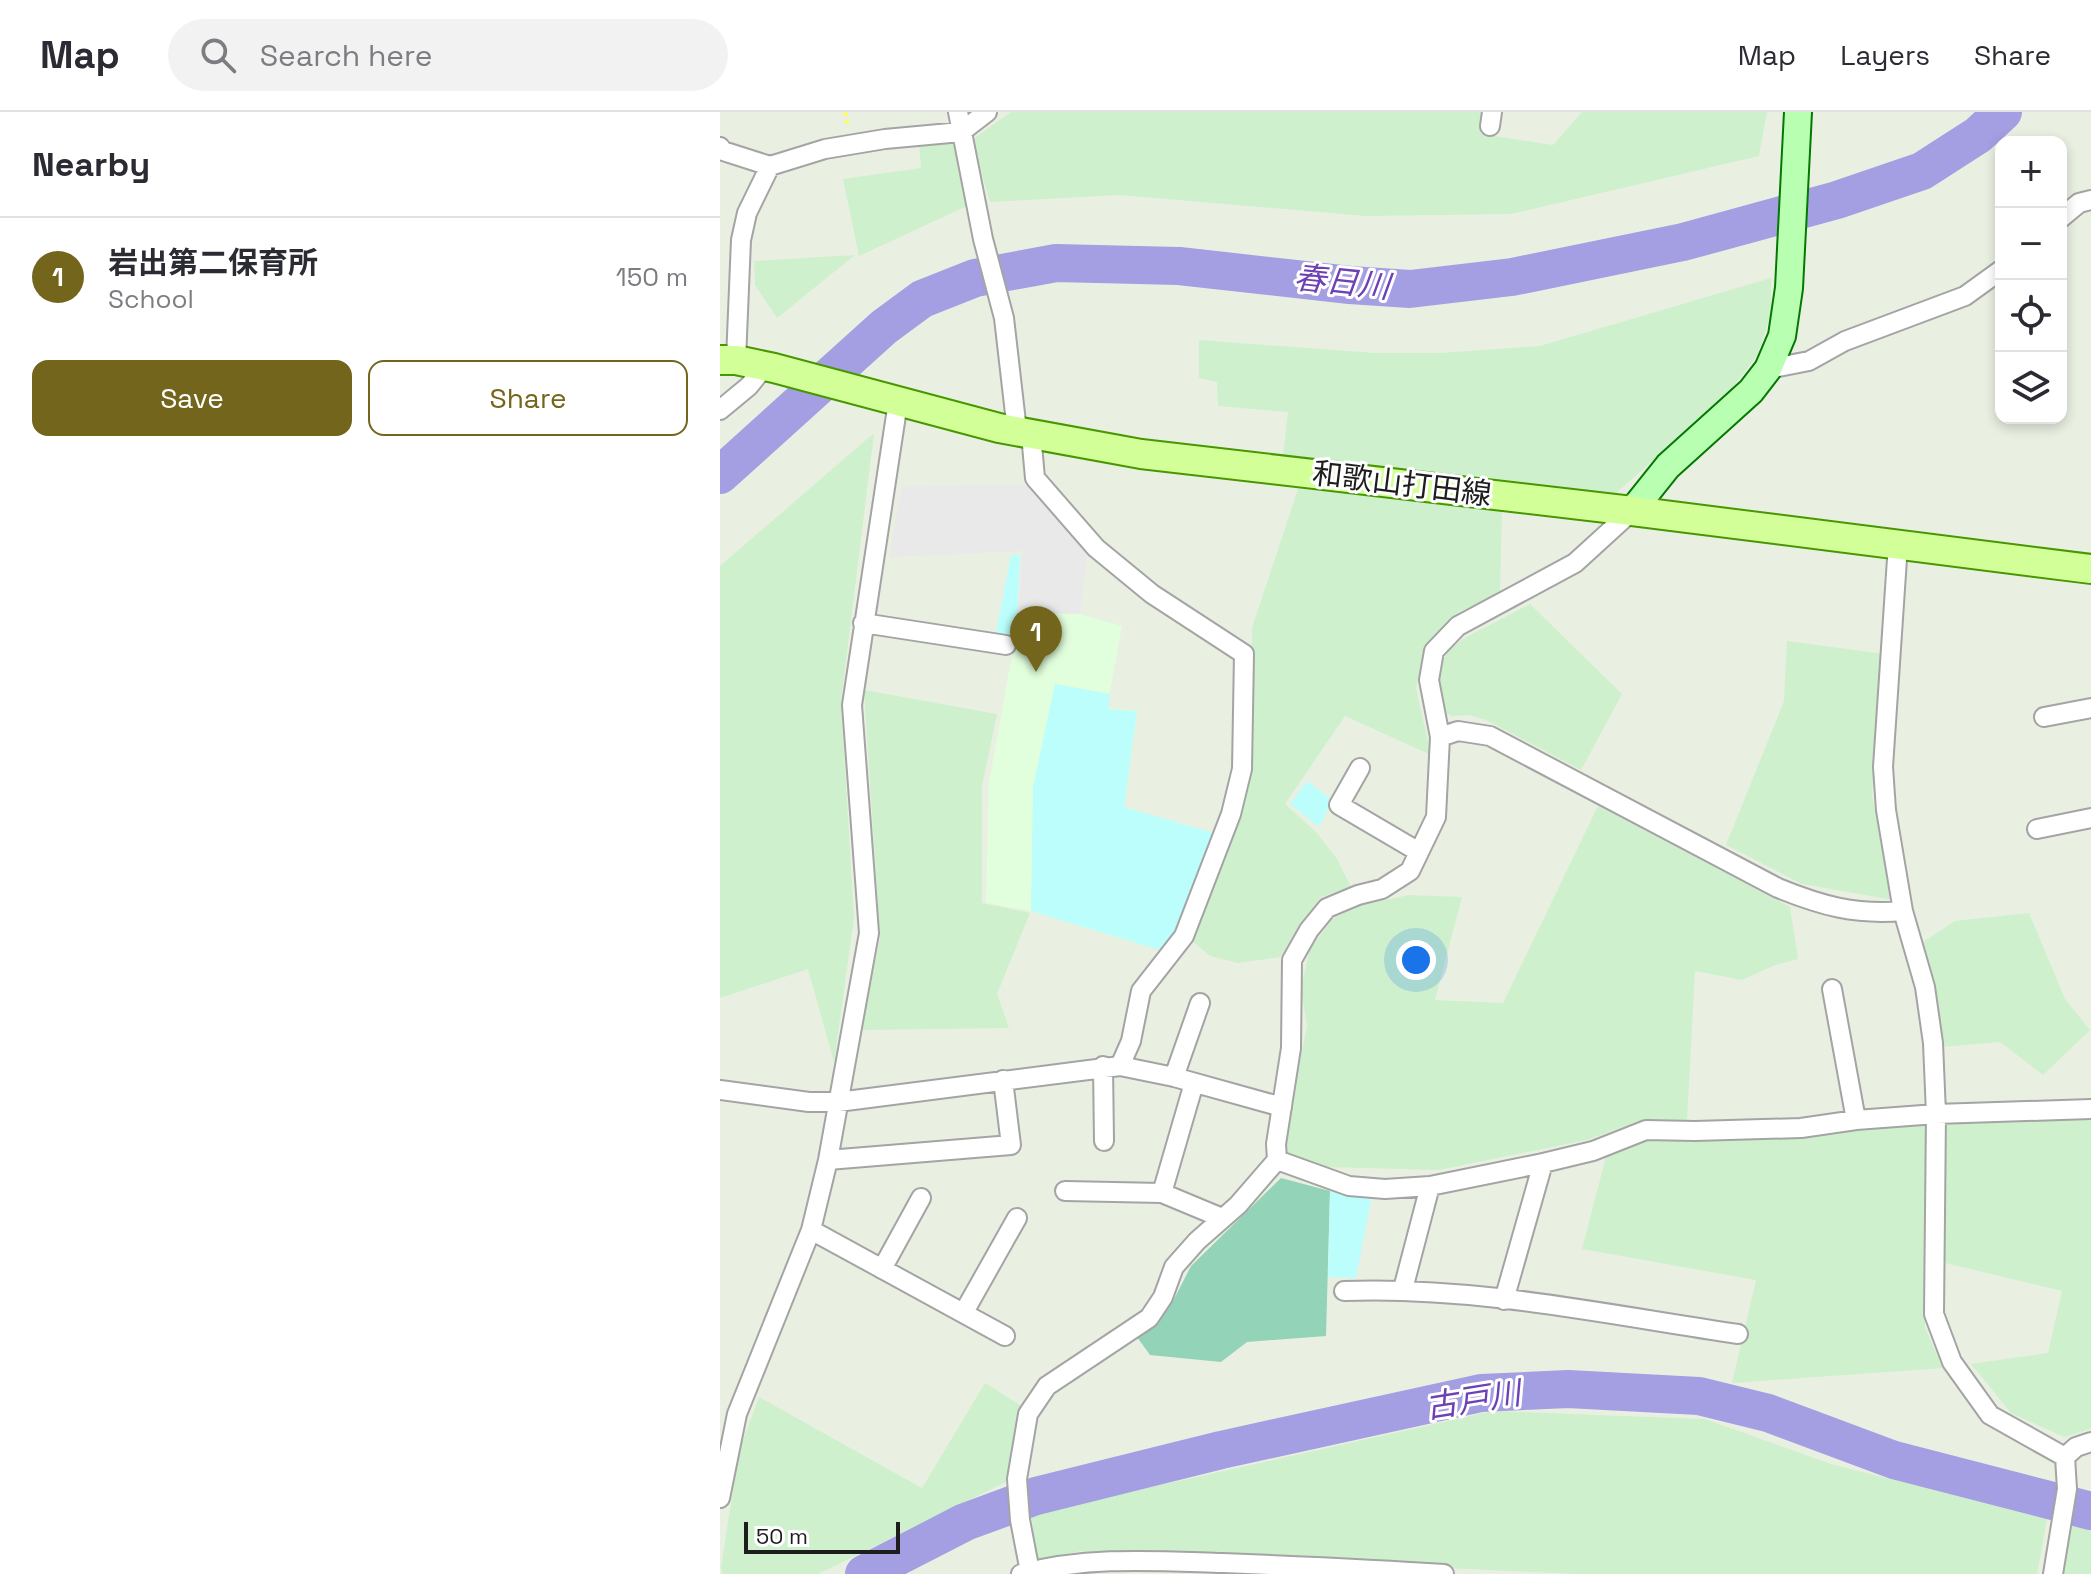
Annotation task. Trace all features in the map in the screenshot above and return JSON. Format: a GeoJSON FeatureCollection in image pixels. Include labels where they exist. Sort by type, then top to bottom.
{"type":"FeatureCollection","features":[{"type":"Feature","properties":{"kind":"main road","name":"和歌山打田線"},"geometry":{"type":"LineString","coordinates":[[728,360],[770,367],[1024,433],[1141,454],[1632,511],[2091,569]]}},
{"type":"Feature","properties":{"kind":"street"},"geometry":{"type":"LineString","coordinates":[[958,112],[983,239],[1004,318],[1035,478],[1096,548],[1152,594],[1244,654],[1242,769],[1231,814],[1184,936],[1141,991],[1131,1041],[1111,1066],[1104,1141]]}},
{"type":"Feature","properties":{"kind":"street"},"geometry":{"type":"LineString","coordinates":[[720,147],[723,151],[770,166],[825,149],[885,139],[961,132],[987,112]]}},
{"type":"Feature","properties":{"kind":"street"},"geometry":{"type":"LineString","coordinates":[[1444,1574],[1349,1567],[1161,1561],[1076,1563],[1026,1573],[1017,1479],[1028,1414],[1047,1386],[1149,1318],[1163,1297],[1174,1267],[1197,1241],[1238,1205],[1277,1160],[1276,1144],[1291,1048],[1292,960],[1309,930],[1327,908],[1382,889],[1410,871],[1436,817],[1440,737],[1429,680],[1434,651],[1458,626],[1575,563],[1632,511],[1668,466],[1751,391],[1768,369],[1782,336],[1789,288],[1798,121]]}},
{"type":"Feature","properties":{"kind":"street"},"geometry":{"type":"LineString","coordinates":[[728,360],[741,240],[747,213],[770,166]]}},
{"type":"Feature","properties":{"kind":"street"},"geometry":{"type":"LineString","coordinates":[[2067,213],[2079,203],[2091,200]]}},
{"type":"Feature","properties":{"kind":"street"},"geometry":{"type":"LineString","coordinates":[[1768,369],[1809,361],[1845,341],[1965,296],[1995,274]]}},
{"type":"Feature","properties":{"kind":"street"},"geometry":{"type":"LineString","coordinates":[[720,410],[770,367]]}},
{"type":"Feature","properties":{"kind":"street"},"geometry":{"type":"LineString","coordinates":[[720,1498],[737,1414],[811,1230],[828,1160],[869,933],[852,705],[898,402]]}},
{"type":"Feature","properties":{"kind":"street"},"geometry":{"type":"LineString","coordinates":[[1898,544],[1883,767],[1886,810],[1903,911],[1925,987],[1933,1043],[1936,1114],[1934,1314],[1952,1362],[1990,1415],[2065,1457]]}},
{"type":"Feature","properties":{"kind":"street"},"geometry":{"type":"LineString","coordinates":[[863,623],[1006,645]]}},
{"type":"Feature","properties":{"kind":"street"},"geometry":{"type":"LineString","coordinates":[[2044,717],[2091,708]]}},
{"type":"Feature","properties":{"kind":"street"},"geometry":{"type":"LineString","coordinates":[[1440,737],[1458,731],[1490,736],[1778,888],[1822,906],[1882,913],[1903,911]]}},
{"type":"Feature","properties":{"kind":"street"},"geometry":{"type":"LineString","coordinates":[[1360,768],[1339,805],[1419,852]]}},
{"type":"Feature","properties":{"kind":"street"},"geometry":{"type":"LineString","coordinates":[[2037,829],[2091,818]]}},
{"type":"Feature","properties":{"kind":"street"},"geometry":{"type":"LineString","coordinates":[[1832,989],[1856,1120]]}},
{"type":"Feature","properties":{"kind":"street"},"geometry":{"type":"LineString","coordinates":[[1174,1077],[1200,1003]]}},
{"type":"Feature","properties":{"kind":"street"},"geometry":{"type":"LineString","coordinates":[[720,1090],[809,1102],[838,1102],[1111,1066],[1174,1077],[1282,1107]]}},
{"type":"Feature","properties":{"kind":"street"},"geometry":{"type":"LineString","coordinates":[[828,1160],[1011,1145],[1003,1080]]}},
{"type":"Feature","properties":{"kind":"street"},"geometry":{"type":"LineString","coordinates":[[1162,1193],[1194,1083]]}},
{"type":"Feature","properties":{"kind":"street"},"geometry":{"type":"LineString","coordinates":[[1277,1160],[1349,1186],[1385,1189],[1430,1186],[1543,1163],[1593,1151],[1646,1130],[1801,1128],[1936,1114],[2091,1109]]}},
{"type":"Feature","properties":{"kind":"street"},"geometry":{"type":"LineString","coordinates":[[1504,1300],[1543,1163]]}},
{"type":"Feature","properties":{"kind":"street"},"geometry":{"type":"LineString","coordinates":[[1403,1289],[1430,1186]]}},
{"type":"Feature","properties":{"kind":"street"},"geometry":{"type":"LineString","coordinates":[[1065,1191],[1162,1193],[1222,1218]]}},
{"type":"Feature","properties":{"kind":"street"},"geometry":{"type":"LineString","coordinates":[[882,1269],[921,1198]]}},
{"type":"Feature","properties":{"kind":"street"},"geometry":{"type":"LineString","coordinates":[[964,1312],[1017,1218]]}},
{"type":"Feature","properties":{"kind":"street"},"geometry":{"type":"LineString","coordinates":[[811,1230],[1005,1336]]}},
{"type":"Feature","properties":{"kind":"street"},"geometry":{"type":"LineString","coordinates":[[1344,1291],[1403,1289],[1504,1300],[1738,1334]]}},
{"type":"Feature","properties":{"kind":"street"},"geometry":{"type":"LineString","coordinates":[[2065,1457],[2076,1447],[2091,1442]]}},
{"type":"Feature","properties":{"kind":"street"},"geometry":{"type":"LineString","coordinates":[[2053,1574],[2067,1489],[2065,1457]]}},
{"type":"Feature","properties":{"kind":"shaded area"},"geometry":{"type":"Polygon","coordinates":[[[1011,112],[1483,112],[1481,134],[1553,145],[1582,112],[1767,112],[1759,156],[1511,214],[1366,216],[1119,195],[990,202],[972,140],[1011,112]]]}},
{"type":"Feature","properties":{"kind":"shaded area"},"geometry":{"type":"Polygon","coordinates":[[[946,139],[955,145],[967,206],[859,256],[843,179],[921,168],[919,143],[946,139]]]}},
{"type":"Feature","properties":{"kind":"shaded area"},"geometry":{"type":"Polygon","coordinates":[[[855,255],[777,318],[755,285],[754,261],[855,255]]]}},
{"type":"Feature","properties":{"kind":"shaded area"},"geometry":{"type":"Polygon","coordinates":[[[1771,278],[1771,314],[1758,354],[1728,394],[1614,495],[1283,456],[1288,412],[1218,406],[1217,382],[1199,378],[1199,340],[1375,353],[1440,353],[1540,346],[1771,278]]]}},
{"type":"Feature","properties":{"kind":"shaded area"},"geometry":{"type":"Polygon","coordinates":[[[874,433],[841,701],[854,918],[834,1062],[808,969],[720,998],[720,566],[874,433]]]}},
{"type":"Feature","properties":{"kind":"shaded area"},"geometry":{"type":"Polygon","coordinates":[[[1030,485],[1088,550],[1080,614],[1045,613],[1018,622],[1022,551],[889,557],[902,486],[1030,485]]]}},
{"type":"Feature","properties":{"kind":"shaded area"},"geometry":{"type":"Polygon","coordinates":[[[1298,489],[1502,509],[1500,594],[1460,611],[1427,643],[1416,688],[1431,755],[1345,716],[1285,804],[1316,832],[1337,859],[1351,887],[1321,897],[1280,957],[1238,963],[1210,956],[1191,940],[1249,788],[1252,628],[1298,489]]]}},
{"type":"Feature","properties":{"kind":"shaded area"},"geometry":{"type":"Polygon","coordinates":[[[1011,555],[1020,555],[1017,621],[1008,639],[995,637],[1011,555]]]}},
{"type":"Feature","properties":{"kind":"shaded area"},"geometry":{"type":"Polygon","coordinates":[[[1530,604],[1622,694],[1581,770],[1486,720],[1470,715],[1451,716],[1444,711],[1438,678],[1441,663],[1449,650],[1463,639],[1530,604]]]}},
{"type":"Feature","properties":{"kind":"shaded area"},"geometry":{"type":"Polygon","coordinates":[[[1045,613],[1080,614],[1122,626],[1107,708],[1137,711],[1124,807],[1217,834],[1160,950],[1031,911],[986,903],[989,782],[1018,622],[1045,613]]]}},
{"type":"Feature","properties":{"kind":"shaded area"},"geometry":{"type":"Polygon","coordinates":[[[1787,641],[1884,654],[1872,795],[1893,900],[1802,884],[1726,845],[1784,701],[1787,641]]]}},
{"type":"Feature","properties":{"kind":"shaded area"},"geometry":{"type":"Polygon","coordinates":[[[1055,684],[1110,694],[1108,709],[1137,711],[1124,807],[1217,834],[1179,927],[1160,950],[1031,911],[1033,787],[1055,684]]]}},
{"type":"Feature","properties":{"kind":"shaded area"},"geometry":{"type":"Polygon","coordinates":[[[864,690],[997,714],[982,786],[982,903],[1030,913],[997,994],[1009,1028],[861,1030],[880,939],[864,690]]]}},
{"type":"Feature","properties":{"kind":"shaded area"},"geometry":{"type":"Polygon","coordinates":[[[1307,781],[1332,800],[1319,827],[1290,804],[1307,781]]]}},
{"type":"Feature","properties":{"kind":"shaded area"},"geometry":{"type":"Polygon","coordinates":[[[1598,806],[1790,907],[1798,959],[1775,965],[1742,980],[1695,971],[1687,1121],[1638,1121],[1587,1140],[1439,1170],[1326,1167],[1282,1151],[1307,1026],[1301,988],[1310,949],[1332,919],[1361,905],[1409,895],[1462,897],[1435,1000],[1503,1003],[1598,806]]]}},
{"type":"Feature","properties":{"kind":"shaded area"},"geometry":{"type":"Polygon","coordinates":[[[2029,913],[2065,999],[2090,1030],[2043,1075],[2000,1042],[1941,1047],[1923,942],[1955,921],[2029,913]]]}},
{"type":"Feature","properties":{"kind":"shaded area"},"geometry":{"type":"Polygon","coordinates":[[[2091,1117],[2091,1429],[2064,1437],[2011,1413],[1971,1364],[2048,1353],[2062,1291],[1941,1262],[1947,1123],[2091,1117]]]}},
{"type":"Feature","properties":{"kind":"shaded area"},"geometry":{"type":"Polygon","coordinates":[[[1925,1125],[1925,1328],[1943,1368],[1732,1383],[1756,1280],[1582,1249],[1606,1157],[1651,1139],[1737,1140],[1925,1125]]]}},
{"type":"Feature","properties":{"kind":"shaded area"},"geometry":{"type":"Polygon","coordinates":[[[1281,1178],[1330,1191],[1326,1336],[1247,1342],[1221,1362],[1150,1355],[1137,1337],[1173,1301],[1191,1266],[1281,1178]]]}},
{"type":"Feature","properties":{"kind":"shaded area"},"geometry":{"type":"Polygon","coordinates":[[[1330,1191],[1372,1195],[1356,1278],[1328,1277],[1330,1191]]]}},
{"type":"Feature","properties":{"kind":"shaded area"},"geometry":{"type":"Polygon","coordinates":[[[985,1383],[1020,1405],[1006,1482],[818,1574],[723,1574],[721,1568],[739,1451],[759,1397],[922,1488],[985,1383]]]}},
{"type":"Feature","properties":{"kind":"shaded area"},"geometry":{"type":"Polygon","coordinates":[[[1493,1411],[1705,1419],[1831,1464],[2047,1519],[2037,1574],[1576,1574],[1081,1551],[1037,1560],[1031,1514],[1493,1411]]]}},
{"type":"Feature","properties":{"kind":"shaded area"},"geometry":{"type":"Polygon","coordinates":[[[2071,1523],[2091,1527],[2091,1574],[2062,1574],[2071,1523]]]}},
{"type":"Feature","properties":{"kind":"waterway","name":"春日川"},"geometry":{"type":"LineString","coordinates":[[720,475],[884,327],[922,299],[975,278],[1056,263],[1179,266],[1410,289],[1512,277],[1683,242],[1837,200],[1922,171],[1978,135],[2003,112]]}},
{"type":"Feature","properties":{"kind":"waterway","name":"古戸川"},"geometry":{"type":"LineString","coordinates":[[864,1574],[965,1522],[1036,1496],[1221,1450],[1481,1393],[1568,1389],[1699,1396],[1768,1413],[1894,1460],[2091,1511]]}},
{"type":"Feature","properties":{"kind":"place","name":"岩出第二保育所"},"geometry":{"type":"Point","coordinates":[1036,672]}}]}
